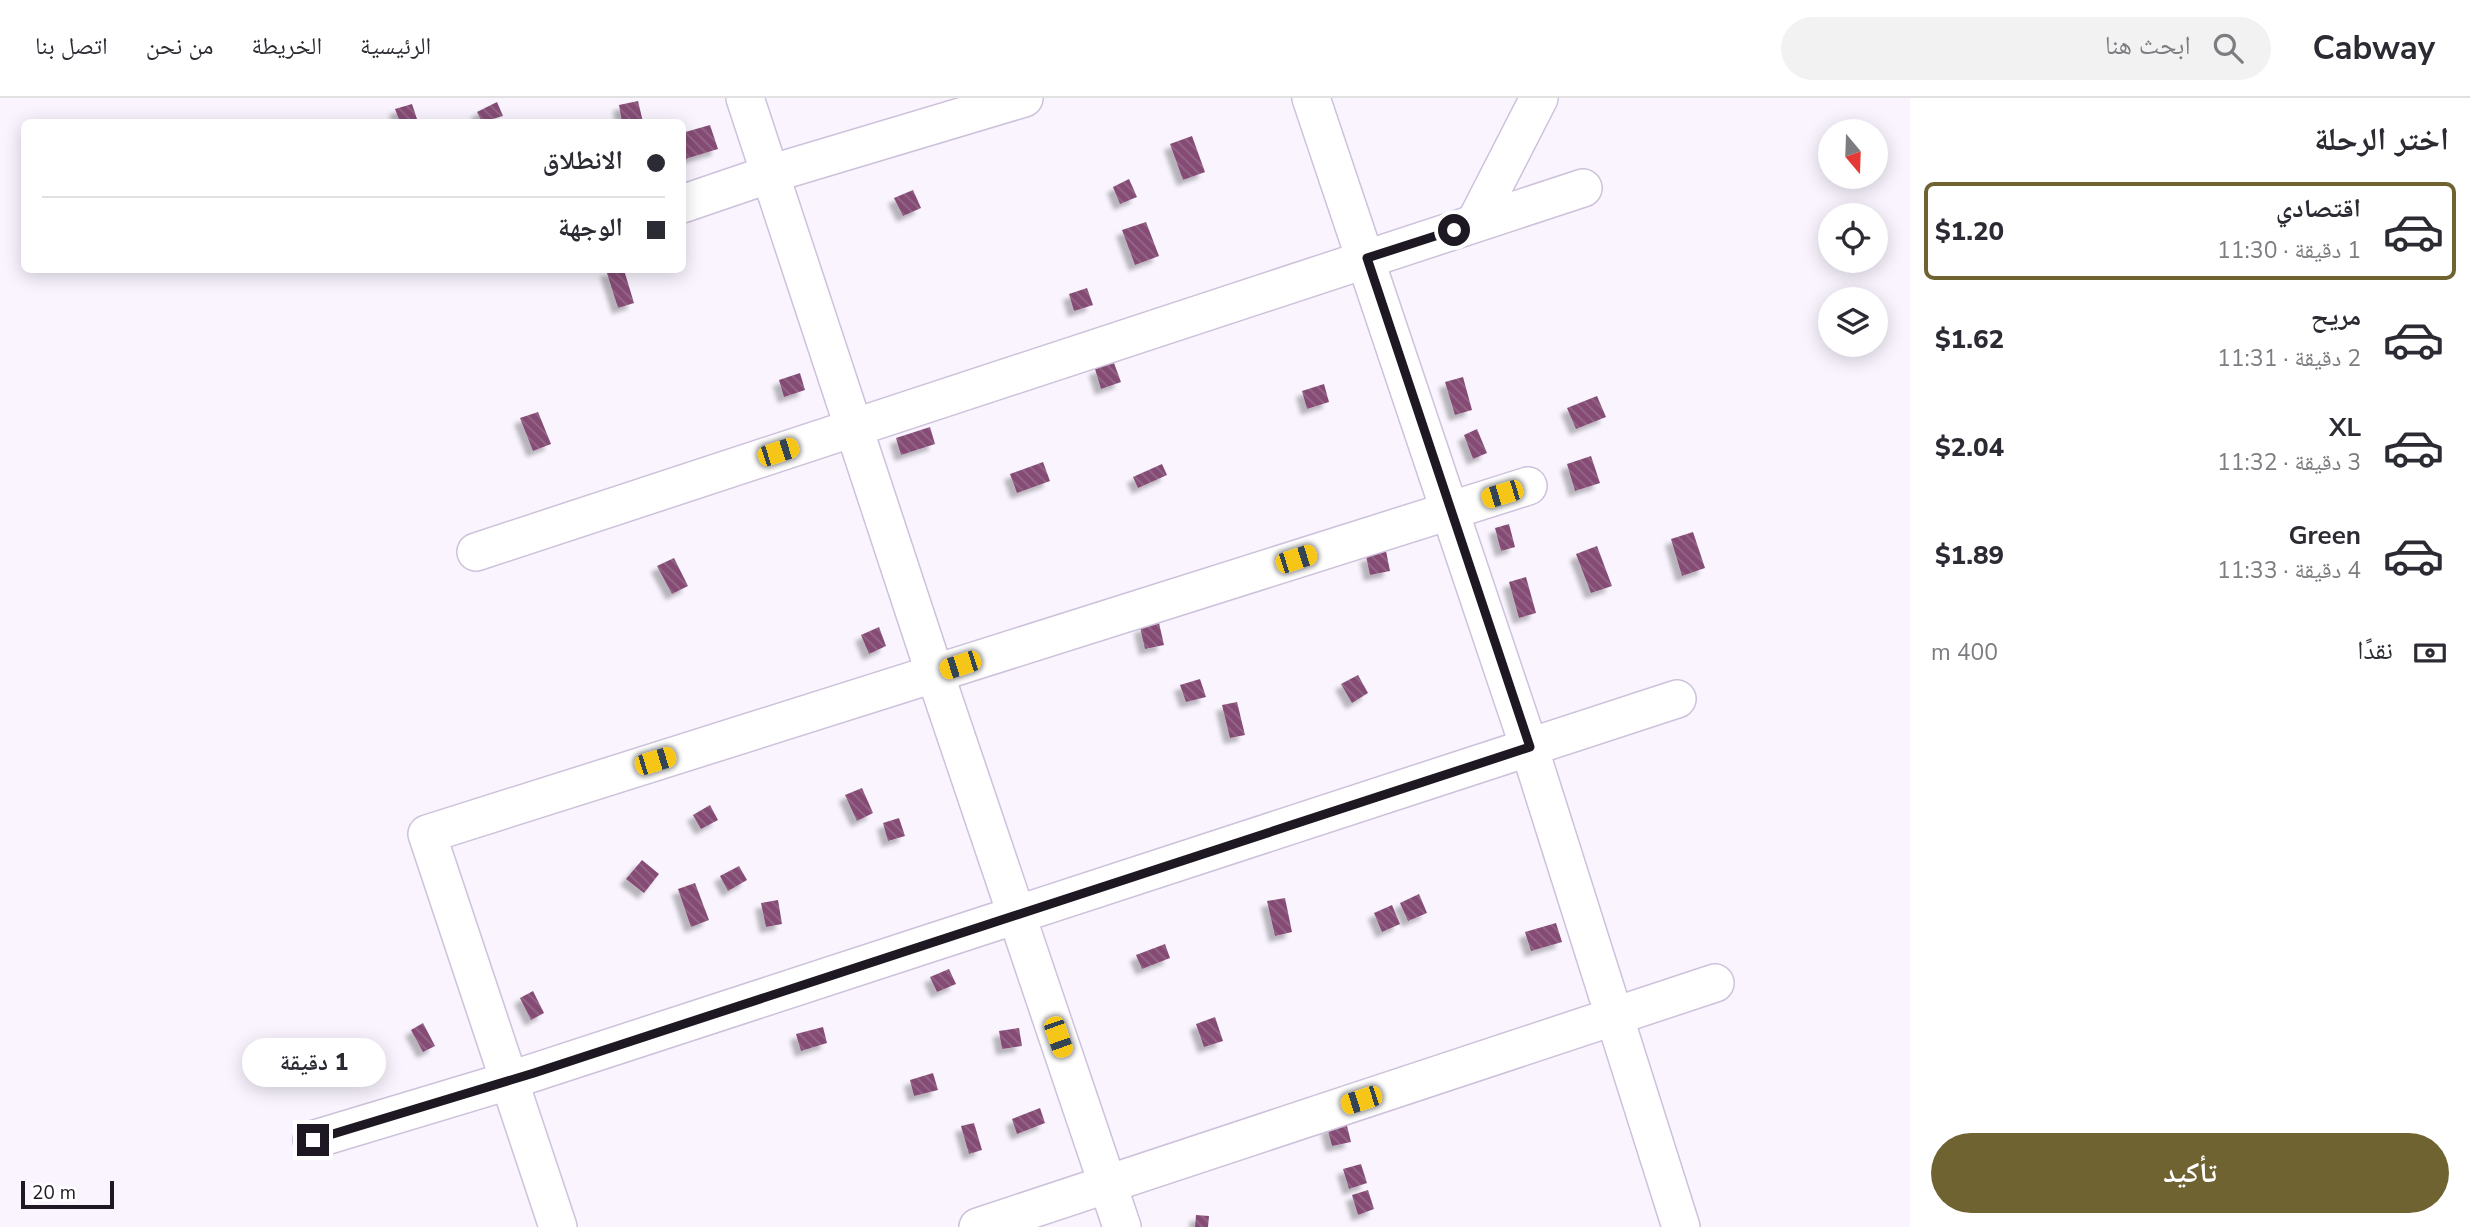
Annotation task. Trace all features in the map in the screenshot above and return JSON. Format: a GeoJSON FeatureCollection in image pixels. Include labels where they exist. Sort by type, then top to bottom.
{"type":"FeatureCollection","features":[{"type":"Feature","properties":{"kind":"street"},"geometry":{"type":"LineString","coordinates":[[745,98],[934,674],[1122,1227]]}},
{"type":"Feature","properties":{"kind":"street"},"geometry":{"type":"LineString","coordinates":[[686,203],[770,174],[1024,98]]}},
{"type":"Feature","properties":{"kind":"street"},"geometry":{"type":"LineString","coordinates":[[1311,98],[1530,747],[1681,1227]]}},
{"type":"Feature","properties":{"kind":"street"},"geometry":{"type":"LineString","coordinates":[[1475,223],[1539,98]]}},
{"type":"Feature","properties":{"kind":"street"},"geometry":{"type":"LineString","coordinates":[[476,552],[1583,188]]}},
{"type":"Feature","properties":{"kind":"street"},"geometry":{"type":"LineString","coordinates":[[558,1227],[427,834],[1528,486]]}},
{"type":"Feature","properties":{"kind":"street"},"geometry":{"type":"LineString","coordinates":[[313,1140],[508,1081],[1677,699]]}},
{"type":"Feature","properties":{"kind":"street"},"geometry":{"type":"LineString","coordinates":[[978,1227],[1715,983]]}},
{"type":"Feature","properties":{"kind":"building"},"geometry":{"type":"Polygon","coordinates":[[[638,101],[642,119],[621,119],[619,105],[638,101]]]}},
{"type":"Feature","properties":{"kind":"building"},"geometry":{"type":"Polygon","coordinates":[[[497,102],[503,116],[480,119],[477,112],[497,102]]]}},
{"type":"Feature","properties":{"kind":"building"},"geometry":{"type":"Polygon","coordinates":[[[412,104],[417,119],[399,119],[395,109],[412,104]]]}},
{"type":"Feature","properties":{"kind":"building"},"geometry":{"type":"Polygon","coordinates":[[[710,125],[718,149],[686,159],[686,132],[710,125]]]}},
{"type":"Feature","properties":{"kind":"building"},"geometry":{"type":"Polygon","coordinates":[[[1192,136],[1205,172],[1183,180],[1170,144],[1192,136]]]}},
{"type":"Feature","properties":{"kind":"building"},"geometry":{"type":"Polygon","coordinates":[[[1129,179],[1137,197],[1120,204],[1113,187],[1129,179]]]}},
{"type":"Feature","properties":{"kind":"building"},"geometry":{"type":"Polygon","coordinates":[[[913,190],[921,208],[903,216],[894,198],[913,190]]]}},
{"type":"Feature","properties":{"kind":"building"},"geometry":{"type":"Polygon","coordinates":[[[1146,222],[1159,256],[1135,265],[1122,230],[1146,222]]]}},
{"type":"Feature","properties":{"kind":"building"},"geometry":{"type":"Polygon","coordinates":[[[607,273],[625,273],[634,303],[618,308],[607,273]]]}},
{"type":"Feature","properties":{"kind":"building"},"geometry":{"type":"Polygon","coordinates":[[[1087,288],[1093,305],[1074,311],[1069,294],[1087,288]]]}},
{"type":"Feature","properties":{"kind":"building"},"geometry":{"type":"Polygon","coordinates":[[[1114,363],[1121,382],[1101,389],[1095,369],[1114,363]]]}},
{"type":"Feature","properties":{"kind":"building"},"geometry":{"type":"Polygon","coordinates":[[[800,373],[805,390],[784,397],[779,380],[800,373]]]}},
{"type":"Feature","properties":{"kind":"building"},"geometry":{"type":"Polygon","coordinates":[[[1463,377],[1472,410],[1455,415],[1445,382],[1463,377]]]}},
{"type":"Feature","properties":{"kind":"building"},"geometry":{"type":"Polygon","coordinates":[[[1324,384],[1329,402],[1307,409],[1302,391],[1324,384]]]}},
{"type":"Feature","properties":{"kind":"building"},"geometry":{"type":"Polygon","coordinates":[[[1597,396],[1606,417],[1576,429],[1567,408],[1597,396]]]}},
{"type":"Feature","properties":{"kind":"building"},"geometry":{"type":"Polygon","coordinates":[[[538,412],[551,444],[533,451],[520,418],[538,412]]]}},
{"type":"Feature","properties":{"kind":"building"},"geometry":{"type":"Polygon","coordinates":[[[930,427],[935,444],[901,455],[896,438],[930,427]]]}},
{"type":"Feature","properties":{"kind":"building"},"geometry":{"type":"Polygon","coordinates":[[[1477,429],[1487,453],[1473,459],[1464,435],[1477,429]]]}},
{"type":"Feature","properties":{"kind":"building"},"geometry":{"type":"Polygon","coordinates":[[[1591,456],[1600,483],[1575,491],[1567,464],[1591,456]]]}},
{"type":"Feature","properties":{"kind":"building"},"geometry":{"type":"Polygon","coordinates":[[[1043,462],[1050,481],[1017,493],[1010,474],[1043,462]]]}},
{"type":"Feature","properties":{"kind":"building"},"geometry":{"type":"Polygon","coordinates":[[[1162,464],[1167,475],[1138,488],[1133,477],[1162,464]]]}},
{"type":"Feature","properties":{"kind":"building"},"geometry":{"type":"Polygon","coordinates":[[[1509,524],[1515,547],[1501,551],[1495,528],[1509,524]]]}},
{"type":"Feature","properties":{"kind":"building"},"geometry":{"type":"Polygon","coordinates":[[[1693,532],[1705,568],[1682,576],[1671,539],[1693,532]]]}},
{"type":"Feature","properties":{"kind":"building"},"geometry":{"type":"Polygon","coordinates":[[[1597,546],[1612,586],[1591,593],[1576,554],[1597,546]]]}},
{"type":"Feature","properties":{"kind":"building"},"geometry":{"type":"Polygon","coordinates":[[[1386,551],[1390,571],[1370,575],[1366,556],[1386,551]]]}},
{"type":"Feature","properties":{"kind":"building"},"geometry":{"type":"Polygon","coordinates":[[[674,558],[688,586],[672,594],[657,566],[674,558]]]}},
{"type":"Feature","properties":{"kind":"building"},"geometry":{"type":"Polygon","coordinates":[[[1526,577],[1536,613],[1519,618],[1509,582],[1526,577]]]}},
{"type":"Feature","properties":{"kind":"building"},"geometry":{"type":"Polygon","coordinates":[[[1159,623],[1164,645],[1145,649],[1140,627],[1159,623]]]}},
{"type":"Feature","properties":{"kind":"building"},"geometry":{"type":"Polygon","coordinates":[[[879,627],[886,646],[869,654],[861,635],[879,627]]]}},
{"type":"Feature","properties":{"kind":"building"},"geometry":{"type":"Polygon","coordinates":[[[1358,675],[1368,693],[1352,703],[1341,684],[1358,675]]]}},
{"type":"Feature","properties":{"kind":"building"},"geometry":{"type":"Polygon","coordinates":[[[1200,679],[1206,697],[1186,702],[1180,685],[1200,679]]]}},
{"type":"Feature","properties":{"kind":"building"},"geometry":{"type":"Polygon","coordinates":[[[1237,702],[1245,735],[1230,738],[1222,705],[1237,702]]]}},
{"type":"Feature","properties":{"kind":"building"},"geometry":{"type":"Polygon","coordinates":[[[862,788],[873,813],[857,821],[845,795],[862,788]]]}},
{"type":"Feature","properties":{"kind":"building"},"geometry":{"type":"Polygon","coordinates":[[[710,805],[718,820],[701,829],[693,815],[710,805]]]}},
{"type":"Feature","properties":{"kind":"building"},"geometry":{"type":"Polygon","coordinates":[[[899,818],[905,836],[888,841],[883,823],[899,818]]]}},
{"type":"Feature","properties":{"kind":"building"},"geometry":{"type":"Polygon","coordinates":[[[642,860],[659,874],[644,893],[626,879],[642,860]]]}},
{"type":"Feature","properties":{"kind":"building"},"geometry":{"type":"Polygon","coordinates":[[[739,866],[747,880],[728,891],[720,876],[739,866]]]}},
{"type":"Feature","properties":{"kind":"building"},"geometry":{"type":"Polygon","coordinates":[[[695,883],[709,920],[691,927],[678,889],[695,883]]]}},
{"type":"Feature","properties":{"kind":"building"},"geometry":{"type":"Polygon","coordinates":[[[1419,894],[1427,913],[1408,921],[1400,903],[1419,894]]]}},
{"type":"Feature","properties":{"kind":"building"},"geometry":{"type":"Polygon","coordinates":[[[1285,898],[1292,932],[1275,936],[1267,901],[1285,898]]]}},
{"type":"Feature","properties":{"kind":"building"},"geometry":{"type":"Polygon","coordinates":[[[778,900],[782,924],[766,927],[761,903],[778,900]]]}},
{"type":"Feature","properties":{"kind":"building"},"geometry":{"type":"Polygon","coordinates":[[[1392,905],[1400,924],[1382,932],[1374,913],[1392,905]]]}},
{"type":"Feature","properties":{"kind":"building"},"geometry":{"type":"Polygon","coordinates":[[[1556,923],[1562,942],[1531,951],[1525,932],[1556,923]]]}},
{"type":"Feature","properties":{"kind":"building"},"geometry":{"type":"Polygon","coordinates":[[[1165,944],[1170,958],[1142,969],[1136,955],[1165,944]]]}},
{"type":"Feature","properties":{"kind":"building"},"geometry":{"type":"Polygon","coordinates":[[[949,969],[956,984],[937,992],[930,977],[949,969]]]}},
{"type":"Feature","properties":{"kind":"building"},"geometry":{"type":"Polygon","coordinates":[[[533,991],[544,1013],[531,1020],[520,998],[533,991]]]}},
{"type":"Feature","properties":{"kind":"building"},"geometry":{"type":"Polygon","coordinates":[[[1215,1017],[1223,1041],[1204,1047],[1196,1024],[1215,1017]]]}},
{"type":"Feature","properties":{"kind":"building"},"geometry":{"type":"Polygon","coordinates":[[[423,1023],[435,1046],[423,1052],[411,1030],[423,1023]]]}},
{"type":"Feature","properties":{"kind":"building"},"geometry":{"type":"Polygon","coordinates":[[[823,1027],[827,1043],[801,1051],[796,1034],[823,1027]]]}},
{"type":"Feature","properties":{"kind":"building"},"geometry":{"type":"Polygon","coordinates":[[[1019,1028],[1022,1046],[1002,1049],[999,1031],[1019,1028]]]}},
{"type":"Feature","properties":{"kind":"building"},"geometry":{"type":"Polygon","coordinates":[[[933,1073],[938,1090],[914,1096],[910,1080],[933,1073]]]}},
{"type":"Feature","properties":{"kind":"building"},"geometry":{"type":"Polygon","coordinates":[[[1040,1108],[1045,1123],[1017,1134],[1012,1119],[1040,1108]]]}},
{"type":"Feature","properties":{"kind":"building"},"geometry":{"type":"Polygon","coordinates":[[[1346,1122],[1351,1142],[1332,1146],[1327,1127],[1346,1122]]]}},
{"type":"Feature","properties":{"kind":"building"},"geometry":{"type":"Polygon","coordinates":[[[974,1123],[982,1150],[969,1154],[961,1126],[974,1123]]]}},
{"type":"Feature","properties":{"kind":"building"},"geometry":{"type":"Polygon","coordinates":[[[1361,1164],[1367,1183],[1349,1189],[1343,1169],[1361,1164]]]}},
{"type":"Feature","properties":{"kind":"building"},"geometry":{"type":"Polygon","coordinates":[[[1368,1190],[1374,1209],[1358,1215],[1352,1195],[1368,1190]]]}},
{"type":"Feature","properties":{"kind":"building"},"geometry":{"type":"Polygon","coordinates":[[[1196,1215],[1209,1216],[1208,1227],[1195,1227],[1196,1215]]]}},
{"type":"Feature","properties":{"kind":"route"},"geometry":{"type":"LineString","coordinates":[[313,1140],[534,1073],[1530,747],[1367,258],[1454,230]]}}]}
